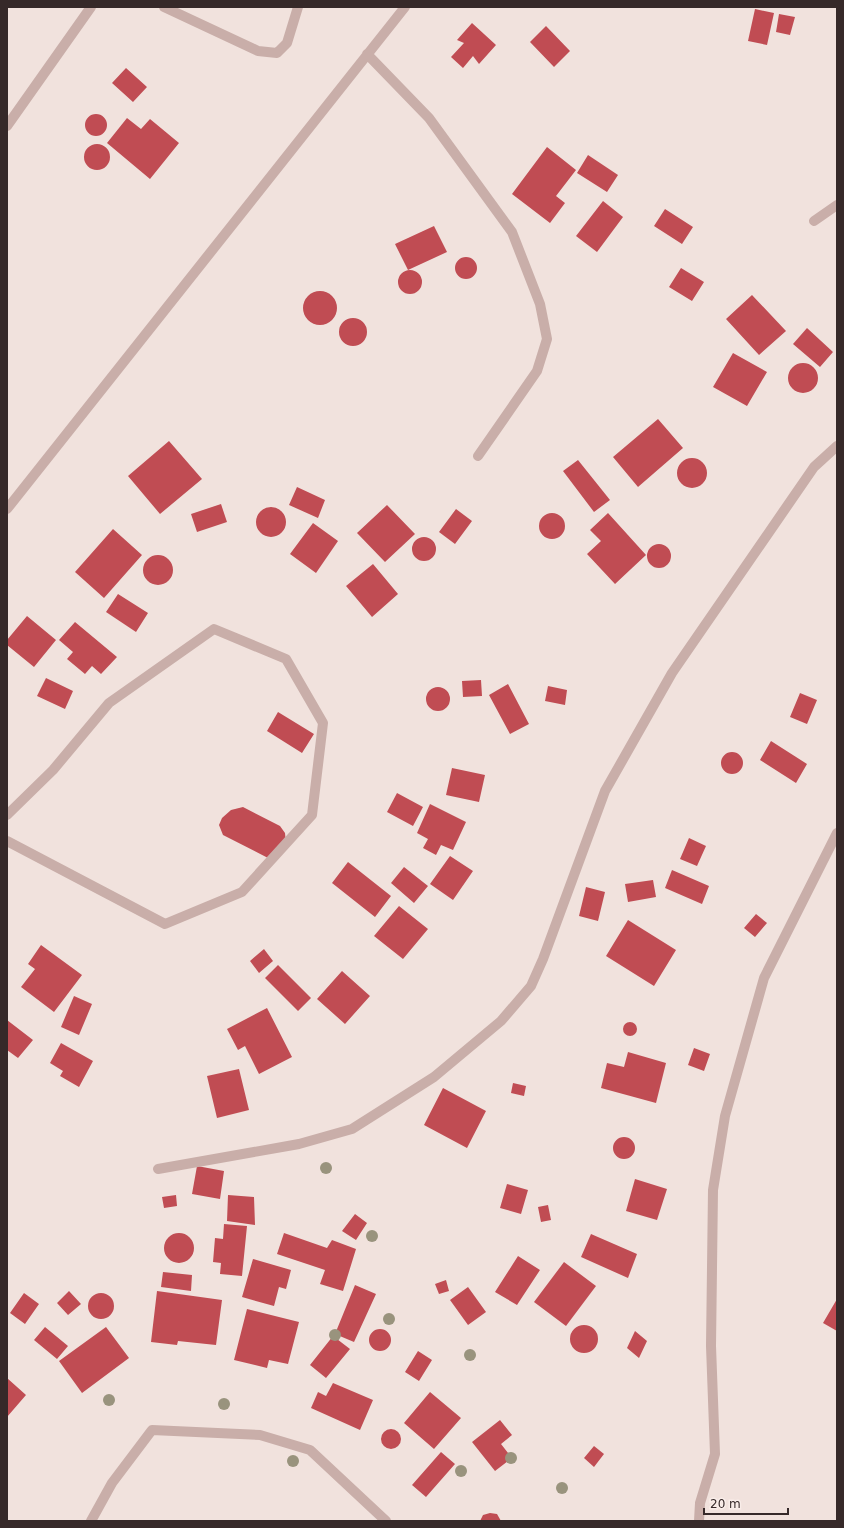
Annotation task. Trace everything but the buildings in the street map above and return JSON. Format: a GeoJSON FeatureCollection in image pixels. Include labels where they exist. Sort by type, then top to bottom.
{"type":"FeatureCollection","features":[{"type":"Feature","properties":{"kind":"street"},"geometry":{"type":"LineString","coordinates":[[7,126],[91,7]]}},
{"type":"Feature","properties":{"kind":"street"},"geometry":{"type":"LineString","coordinates":[[164,7],[258,51],[276,53],[287,43],[298,7]]}},
{"type":"Feature","properties":{"kind":"street"},"geometry":{"type":"LineString","coordinates":[[7,509],[366,54],[405,7]]}},
{"type":"Feature","properties":{"kind":"street"},"geometry":{"type":"LineString","coordinates":[[366,54],[429,118],[512,232],[540,304],[547,338],[537,371],[478,456]]}},
{"type":"Feature","properties":{"kind":"street"},"geometry":{"type":"LineString","coordinates":[[814,221],[837,205]]}},
{"type":"Feature","properties":{"kind":"street"},"geometry":{"type":"LineString","coordinates":[[158,1169],[299,1144],[352,1129],[434,1076],[501,1021],[531,986],[543,959],[605,791],[672,673],[814,467],[837,446]]}},
{"type":"Feature","properties":{"kind":"street"},"geometry":{"type":"LineString","coordinates":[[7,815],[53,770],[110,703],[214,629],[286,659],[323,723],[312,814],[242,892],[165,924],[7,841]]}},
{"type":"Feature","properties":{"kind":"street"},"geometry":{"type":"LineString","coordinates":[[699,1521],[700,1503],[715,1454],[711,1346],[713,1190],[724,1116],[764,978],[837,833]]}},
{"type":"Feature","properties":{"kind":"street"},"geometry":{"type":"LineString","coordinates":[[92,1521],[112,1483],[152,1430],[260,1435],[310,1450],[386,1521]]}}]}
